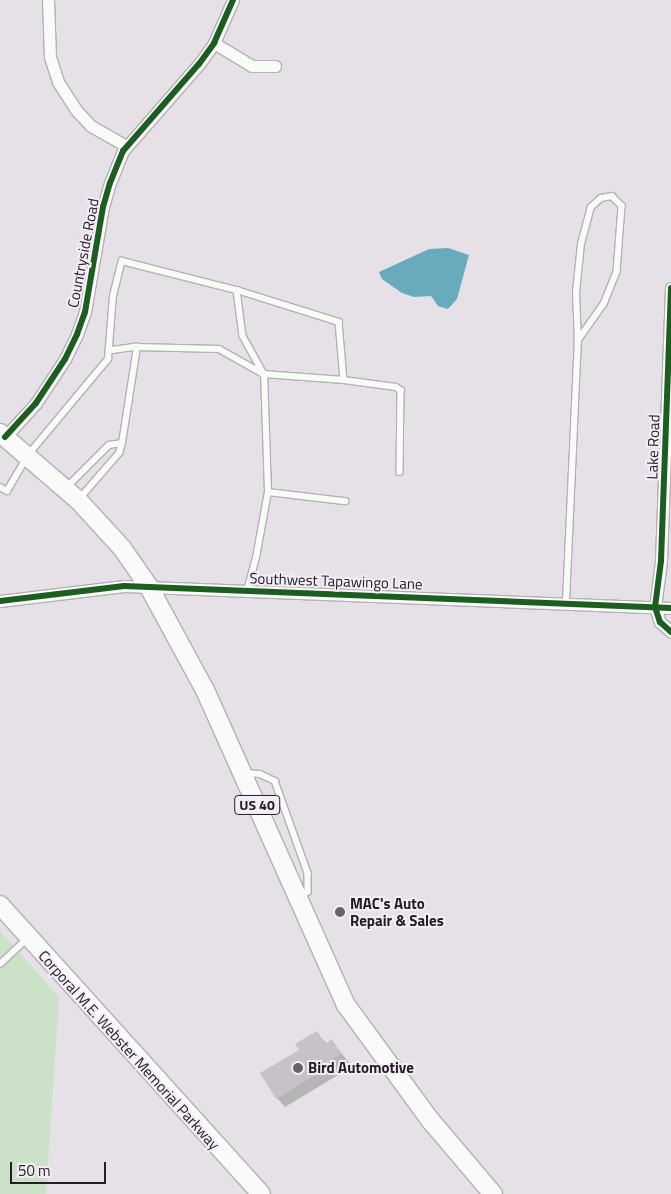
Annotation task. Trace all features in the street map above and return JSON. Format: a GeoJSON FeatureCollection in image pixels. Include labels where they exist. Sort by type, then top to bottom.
{"type":"FeatureCollection","features":[{"type":"Feature","properties":{"kind":"main road","name":"US 40"},"geometry":{"type":"LineString","coordinates":[[2,435],[72,494],[122,548],[149,587],[205,690],[346,1005],[431,1120],[493,1194]]}},
{"type":"Feature","properties":{"kind":"main road","name":"Corporal M.E. Webster Memorial Parkway"},"geometry":{"type":"LineString","coordinates":[[0,905],[258,1193]]}},
{"type":"Feature","properties":{"kind":"street"},"geometry":{"type":"LineString","coordinates":[[48,0],[50,57],[58,82],[76,110],[91,126],[126,146]]}},
{"type":"Feature","properties":{"kind":"street","name":"Countryside Road"},"geometry":{"type":"LineString","coordinates":[[2,435],[36,403],[65,359],[77,334],[85,312],[108,191],[126,146],[199,64],[214,43],[233,0]]}},
{"type":"Feature","properties":{"kind":"street"},"geometry":{"type":"LineString","coordinates":[[214,43],[252,66],[275,66]]}},
{"type":"Feature","properties":{"kind":"street","name":"Lake Road"},"geometry":{"type":"LineString","coordinates":[[655,607],[668,478],[671,288]]}},
{"type":"Feature","properties":{"kind":"street","name":"Southwest Tapawingo Lane"},"geometry":{"type":"LineString","coordinates":[[0,601],[124,586],[566,602],[671,608]]}},
{"type":"Feature","properties":{"kind":"street"},"geometry":{"type":"LineString","coordinates":[[655,607],[660,622],[671,632]]}},
{"type":"Feature","properties":{"kind":"lane"},"geometry":{"type":"LineString","coordinates":[[566,602],[578,341],[576,293],[581,244],[591,207],[601,198],[612,196],[622,206],[617,272],[604,304],[578,341]]}},
{"type":"Feature","properties":{"kind":"lane"},"geometry":{"type":"LineString","coordinates":[[0,487],[7,490],[28,455],[108,359],[113,296],[122,261],[237,290],[339,322],[344,380]]}},
{"type":"Feature","properties":{"kind":"lane"},"geometry":{"type":"LineString","coordinates":[[237,290],[243,336],[264,374],[268,492],[248,590]]}},
{"type":"Feature","properties":{"kind":"lane"},"geometry":{"type":"LineString","coordinates":[[109,351],[137,347],[219,348],[264,374],[344,380],[396,387],[401,390],[400,472]]}},
{"type":"Feature","properties":{"kind":"lane"},"geometry":{"type":"LineString","coordinates":[[72,494],[119,453],[137,347]]}},
{"type":"Feature","properties":{"kind":"lane"},"geometry":{"type":"LineString","coordinates":[[72,494],[109,445],[122,443]]}},
{"type":"Feature","properties":{"kind":"lane"},"geometry":{"type":"LineString","coordinates":[[268,492],[345,501]]}},
{"type":"Feature","properties":{"kind":"lane"},"geometry":{"type":"LineString","coordinates":[[243,773],[260,774],[276,782],[308,873],[308,892],[299,898]]}},
{"type":"Feature","properties":{"kind":"lane"},"geometry":{"type":"LineString","coordinates":[[0,964],[28,938]]}},
{"type":"Feature","properties":{"kind":"green space"},"geometry":{"type":"Polygon","coordinates":[[[0,931],[59,997],[46,1194],[0,1194],[0,931]]]}},
{"type":"Feature","properties":{"kind":"water"},"geometry":{"type":"Polygon","coordinates":[[[448,248],[469,255],[457,299],[448,309],[438,306],[431,296],[414,297],[402,293],[382,279],[379,272],[429,249],[448,248]]]}},
{"type":"Feature","properties":{"kind":"building","name":"Bird Automotive"},"geometry":{"type":"Polygon","coordinates":[[[317,1031],[325,1044],[332,1039],[341,1054],[333,1059],[335,1063],[276,1099],[260,1073],[299,1050],[295,1044],[317,1031]]]}},
{"type":"Feature","properties":{"kind":"cycle path"},"geometry":{"type":"LineString","coordinates":[[5,437],[36,403],[65,359],[77,334],[85,312],[103,207],[123,151],[199,64],[214,43],[233,0]]}},
{"type":"Feature","properties":{"kind":"cycle path"},"geometry":{"type":"LineString","coordinates":[[671,288],[661,561],[655,607],[660,622],[671,632]]}},
{"type":"Feature","properties":{"kind":"cycle path"},"geometry":{"type":"LineString","coordinates":[[0,601],[124,586],[671,608]]}},
{"type":"Feature","properties":{"kind":"place","name":"MAC's Auto Repair & Sales"},"geometry":{"type":"Point","coordinates":[340,912]}},
{"type":"Feature","properties":{"kind":"place","name":"Bird Automotive"},"geometry":{"type":"Point","coordinates":[298,1068]}}]}
